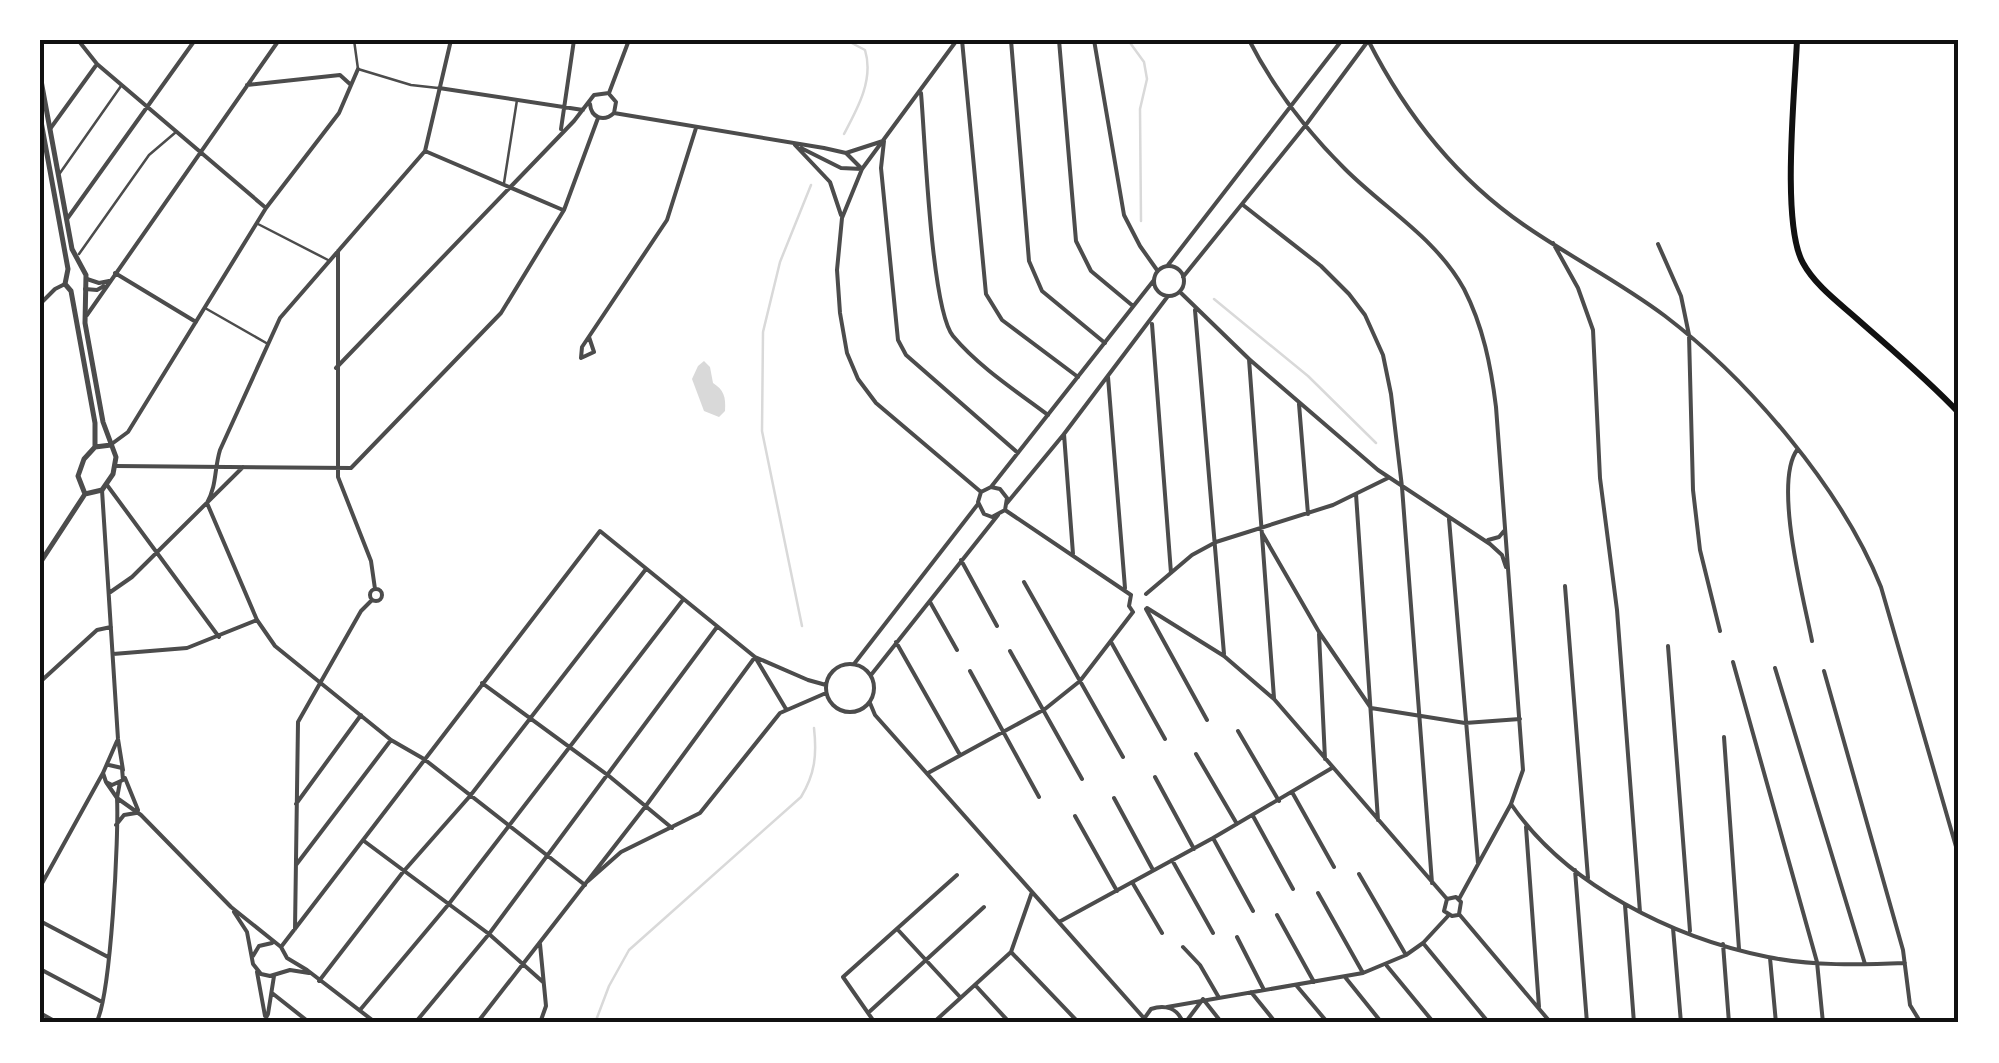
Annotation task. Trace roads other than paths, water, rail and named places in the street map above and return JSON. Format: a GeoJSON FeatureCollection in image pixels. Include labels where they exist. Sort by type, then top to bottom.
{"type":"FeatureCollection","features":[{"type":"Feature","properties":{"kind":"main road"},"geometry":{"type":"LineString","coordinates":[[1797,40],[1792,206],[1799,255],[1832,297],[1959,413]]}},
{"type":"Feature","properties":{"kind":"street"},"geometry":{"type":"LineString","coordinates":[[78,40],[96,64],[266,208]]}},
{"type":"Feature","properties":{"kind":"street"},"geometry":{"type":"LineString","coordinates":[[67,219],[195,40]]}},
{"type":"Feature","properties":{"kind":"street"},"geometry":{"type":"LineString","coordinates":[[84,319],[279,40]]}},
{"type":"Feature","properties":{"kind":"street"},"geometry":{"type":"LineString","coordinates":[[86,494],[78,476],[84,459],[95,447],[110,445],[128,432],[266,208],[339,112],[358,69],[354,40]]}},
{"type":"Feature","properties":{"kind":"street"},"geometry":{"type":"LineString","coordinates":[[206,503],[217,484],[215,468],[220,450],[280,318],[425,151],[451,40]]}},
{"type":"Feature","properties":{"kind":"street"},"geometry":{"type":"LineString","coordinates":[[561,132],[574,40]]}},
{"type":"Feature","properties":{"kind":"street"},"geometry":{"type":"LineString","coordinates":[[608,94],[630,40]]}},
{"type":"Feature","properties":{"kind":"street"},"geometry":{"type":"LineString","coordinates":[[960,40],[862,170],[842,218],[837,270],[847,353],[858,379],[876,403],[981,492]]}},
{"type":"Feature","properties":{"kind":"street"},"geometry":{"type":"LineString","coordinates":[[960,40],[986,294],[1002,320],[1078,377]]}},
{"type":"Feature","properties":{"kind":"street"},"geometry":{"type":"LineString","coordinates":[[1011,40],[1030,261],[1042,291],[1104,344]]}},
{"type":"Feature","properties":{"kind":"street"},"geometry":{"type":"LineString","coordinates":[[1060,40],[1076,241],[1091,270],[1133,306]]}},
{"type":"Feature","properties":{"kind":"street"},"geometry":{"type":"LineString","coordinates":[[1094,40],[1124,215],[1158,270]]}},
{"type":"Feature","properties":{"kind":"street"},"geometry":{"type":"LineString","coordinates":[[1249,40],[1289,108],[1346,170],[1433,247],[1463,288],[1482,332],[1492,376],[1522,770],[1511,804],[1458,899]]}},
{"type":"Feature","properties":{"kind":"street"},"geometry":{"type":"LineString","coordinates":[[870,703],[856,712],[840,711],[826,693],[834,669],[854,664],[978,504],[981,492],[991,487],[1342,40]]}},
{"type":"Feature","properties":{"kind":"street"},"geometry":{"type":"LineString","coordinates":[[1180,292],[1183,277],[1305,126],[1368,40],[1396,92],[1450,160],[1494,202],[1689,335],[1727,370],[1835,497],[1873,567],[1959,857]]}},
{"type":"Feature","properties":{"kind":"street"},"geometry":{"type":"LineString","coordinates":[[50,130],[96,64]]}},
{"type":"Feature","properties":{"kind":"street"},"geometry":{"type":"LineString","coordinates":[[358,69],[411,86],[584,110]]}},
{"type":"Feature","properties":{"kind":"street"},"geometry":{"type":"LineString","coordinates":[[247,85],[340,75],[351,85]]}},
{"type":"Feature","properties":{"kind":"street"},"geometry":{"type":"LineString","coordinates":[[40,76],[75,259],[87,278],[109,282]]}},
{"type":"Feature","properties":{"kind":"street"},"geometry":{"type":"LineString","coordinates":[[59,175],[122,84]]}},
{"type":"Feature","properties":{"kind":"street"},"geometry":{"type":"LineString","coordinates":[[336,368],[591,99],[600,92],[608,94],[616,102],[614,113]]}},
{"type":"Feature","properties":{"kind":"street"},"geometry":{"type":"LineString","coordinates":[[921,93],[936,280],[943,315],[952,334],[1002,382],[1048,415]]}},
{"type":"Feature","properties":{"kind":"street"},"geometry":{"type":"LineString","coordinates":[[591,99],[591,112],[598,118],[614,113],[795,146],[846,153],[884,140]]}},
{"type":"Feature","properties":{"kind":"street"},"geometry":{"type":"LineString","coordinates":[[504,182],[518,100]]}},
{"type":"Feature","properties":{"kind":"street"},"geometry":{"type":"LineString","coordinates":[[40,116],[47,174],[68,268],[65,284]]}},
{"type":"Feature","properties":{"kind":"street"},"geometry":{"type":"LineString","coordinates":[[115,466],[338,470],[357,463],[502,313],[564,210],[598,118]]}},
{"type":"Feature","properties":{"kind":"street"},"geometry":{"type":"LineString","coordinates":[[589,337],[667,220],[696,128]]}},
{"type":"Feature","properties":{"kind":"street"},"geometry":{"type":"LineString","coordinates":[[75,259],[149,156],[177,131]]}},
{"type":"Feature","properties":{"kind":"street"},"geometry":{"type":"LineString","coordinates":[[884,140],[882,168],[898,340],[916,367],[1018,453]]}},
{"type":"Feature","properties":{"kind":"street"},"geometry":{"type":"LineString","coordinates":[[795,146],[841,168],[862,170]]}},
{"type":"Feature","properties":{"kind":"street"},"geometry":{"type":"LineString","coordinates":[[795,146],[830,182],[842,218]]}},
{"type":"Feature","properties":{"kind":"street"},"geometry":{"type":"LineString","coordinates":[[425,151],[564,210]]}},
{"type":"Feature","properties":{"kind":"street"},"geometry":{"type":"LineString","coordinates":[[846,153],[862,170]]}},
{"type":"Feature","properties":{"kind":"street"},"geometry":{"type":"LineString","coordinates":[[1243,205],[1321,266],[1365,314],[1383,355],[1402,487],[1432,882]]}},
{"type":"Feature","properties":{"kind":"street"},"geometry":{"type":"LineString","coordinates":[[256,224],[330,261]]}},
{"type":"Feature","properties":{"kind":"street"},"geometry":{"type":"LineString","coordinates":[[1552,243],[1578,288],[1593,330],[1600,478],[1617,610],[1640,912]]}},
{"type":"Feature","properties":{"kind":"street"},"geometry":{"type":"LineString","coordinates":[[1658,244],[1682,296],[1689,335],[1693,490],[1700,550],[1720,632]]}},
{"type":"Feature","properties":{"kind":"street"},"geometry":{"type":"LineString","coordinates":[[338,252],[338,470],[371,561],[372,600]]}},
{"type":"Feature","properties":{"kind":"street"},"geometry":{"type":"LineString","coordinates":[[1168,265],[1183,277]]}},
{"type":"Feature","properties":{"kind":"street"},"geometry":{"type":"LineString","coordinates":[[68,268],[81,268]]}},
{"type":"Feature","properties":{"kind":"street"},"geometry":{"type":"LineString","coordinates":[[115,273],[196,322]]}},
{"type":"Feature","properties":{"kind":"street"},"geometry":{"type":"LineString","coordinates":[[87,278],[84,319],[115,466],[104,487],[118,738],[126,787],[141,814]]}},
{"type":"Feature","properties":{"kind":"street"},"geometry":{"type":"LineString","coordinates":[[1154,280],[1168,296]]}},
{"type":"Feature","properties":{"kind":"street"},"geometry":{"type":"LineString","coordinates":[[71,291],[97,290],[109,282]]}},
{"type":"Feature","properties":{"kind":"street"},"geometry":{"type":"LineString","coordinates":[[65,284],[71,291],[95,422],[95,447]]}},
{"type":"Feature","properties":{"kind":"street"},"geometry":{"type":"LineString","coordinates":[[40,304],[65,284]]}},
{"type":"Feature","properties":{"kind":"street"},"geometry":{"type":"LineString","coordinates":[[1180,292],[1249,359],[1388,478],[1483,539],[1502,556],[1509,579]]}},
{"type":"Feature","properties":{"kind":"street"},"geometry":{"type":"LineString","coordinates":[[871,675],[1005,510],[1168,296],[1180,292]]}},
{"type":"Feature","properties":{"kind":"street"},"geometry":{"type":"LineString","coordinates":[[204,308],[268,344]]}},
{"type":"Feature","properties":{"kind":"street"},"geometry":{"type":"LineString","coordinates":[[1195,310],[1224,656]]}},
{"type":"Feature","properties":{"kind":"street"},"geometry":{"type":"LineString","coordinates":[[1152,321],[1171,573]]}},
{"type":"Feature","properties":{"kind":"street"},"geometry":{"type":"LineString","coordinates":[[1249,359],[1274,699]]}},
{"type":"Feature","properties":{"kind":"street"},"geometry":{"type":"LineString","coordinates":[[1108,377],[1125,588]]}},
{"type":"Feature","properties":{"kind":"street"},"geometry":{"type":"LineString","coordinates":[[1299,403],[1308,514]]}},
{"type":"Feature","properties":{"kind":"street"},"geometry":{"type":"LineString","coordinates":[[1064,434],[1072,554]]}},
{"type":"Feature","properties":{"kind":"street"},"geometry":{"type":"LineString","coordinates":[[1797,450],[1788,468],[1789,508],[1794,556],[1812,641]]}},
{"type":"Feature","properties":{"kind":"street"},"geometry":{"type":"LineString","coordinates":[[109,594],[132,577],[243,466]]}},
{"type":"Feature","properties":{"kind":"street"},"geometry":{"type":"LineString","coordinates":[[1131,595],[1146,594],[1216,542],[1261,525],[1308,514],[1388,478]]}},
{"type":"Feature","properties":{"kind":"street"},"geometry":{"type":"LineString","coordinates":[[40,563],[86,494],[104,487]]}},
{"type":"Feature","properties":{"kind":"street"},"geometry":{"type":"LineString","coordinates":[[104,487],[219,636]]}},
{"type":"Feature","properties":{"kind":"street"},"geometry":{"type":"LineString","coordinates":[[991,487],[1004,492],[1008,502]]}},
{"type":"Feature","properties":{"kind":"street"},"geometry":{"type":"LineString","coordinates":[[1356,494],[1378,820]]}},
{"type":"Feature","properties":{"kind":"street"},"geometry":{"type":"LineString","coordinates":[[206,503],[257,620],[275,646],[392,740],[424,759],[585,885]]}},
{"type":"Feature","properties":{"kind":"street"},"geometry":{"type":"LineString","coordinates":[[978,504],[984,514],[998,515]]}},
{"type":"Feature","properties":{"kind":"street"},"geometry":{"type":"LineString","coordinates":[[1005,510],[1131,595]]}},
{"type":"Feature","properties":{"kind":"street"},"geometry":{"type":"LineString","coordinates":[[1449,516],[1478,863]]}},
{"type":"Feature","properties":{"kind":"street"},"geometry":{"type":"LineString","coordinates":[[1483,539],[1499,538],[1505,528]]}},
{"type":"Feature","properties":{"kind":"street"},"geometry":{"type":"LineString","coordinates":[[281,946],[600,530],[754,657],[826,684]]}},
{"type":"Feature","properties":{"kind":"street"},"geometry":{"type":"LineString","coordinates":[[1262,532],[1319,632],[1371,708],[1465,724],[1520,719]]}},
{"type":"Feature","properties":{"kind":"street"},"geometry":{"type":"LineString","coordinates":[[961,560],[997,626]]}},
{"type":"Feature","properties":{"kind":"street"},"geometry":{"type":"LineString","coordinates":[[319,981],[403,872],[470,796],[646,569]]}},
{"type":"Feature","properties":{"kind":"street"},"geometry":{"type":"LineString","coordinates":[[1024,582],[1123,757]]}},
{"type":"Feature","properties":{"kind":"street"},"geometry":{"type":"LineString","coordinates":[[1565,586],[1588,878]]}},
{"type":"Feature","properties":{"kind":"street"},"geometry":{"type":"LineString","coordinates":[[372,600],[382,597],[380,590],[374,589]]}},
{"type":"Feature","properties":{"kind":"street"},"geometry":{"type":"LineString","coordinates":[[1146,594],[1147,608],[1208,720]]}},
{"type":"Feature","properties":{"kind":"street"},"geometry":{"type":"LineString","coordinates":[[1131,595],[1129,606],[1133,612]]}},
{"type":"Feature","properties":{"kind":"street"},"geometry":{"type":"LineString","coordinates":[[295,928],[298,722],[361,611],[372,600]]}},
{"type":"Feature","properties":{"kind":"street"},"geometry":{"type":"LineString","coordinates":[[360,1010],[448,905],[682,600]]}},
{"type":"Feature","properties":{"kind":"street"},"geometry":{"type":"LineString","coordinates":[[929,600],[957,650]]}},
{"type":"Feature","properties":{"kind":"street"},"geometry":{"type":"LineString","coordinates":[[927,774],[1042,710],[1080,682],[1133,612],[1147,608],[1224,656],[1274,699],[1446,898],[1458,899]]}},
{"type":"Feature","properties":{"kind":"street"},"geometry":{"type":"LineString","coordinates":[[112,654],[187,648],[257,620]]}},
{"type":"Feature","properties":{"kind":"street"},"geometry":{"type":"LineString","coordinates":[[40,682],[97,630],[111,627]]}},
{"type":"Feature","properties":{"kind":"street"},"geometry":{"type":"LineString","coordinates":[[415,1023],[489,934],[717,627]]}},
{"type":"Feature","properties":{"kind":"street"},"geometry":{"type":"LineString","coordinates":[[1319,632],[1325,759]]}},
{"type":"Feature","properties":{"kind":"street"},"geometry":{"type":"LineString","coordinates":[[896,642],[960,756]]}},
{"type":"Feature","properties":{"kind":"street"},"geometry":{"type":"LineString","coordinates":[[1111,642],[1165,738]]}},
{"type":"Feature","properties":{"kind":"street"},"geometry":{"type":"LineString","coordinates":[[1668,646],[1690,932]]}},
{"type":"Feature","properties":{"kind":"street"},"geometry":{"type":"LineString","coordinates":[[1010,651],[1082,779]]}},
{"type":"Feature","properties":{"kind":"street"},"geometry":{"type":"LineString","coordinates":[[754,657],[786,708]]}},
{"type":"Feature","properties":{"kind":"street"},"geometry":{"type":"LineString","coordinates":[[585,885],[754,657]]}},
{"type":"Feature","properties":{"kind":"street"},"geometry":{"type":"LineString","coordinates":[[1733,662],[1818,962],[1822,1023]]}},
{"type":"Feature","properties":{"kind":"street"},"geometry":{"type":"LineString","coordinates":[[854,664],[871,675],[874,684],[870,703],[875,715],[1142,1020],[1151,1009],[1345,978],[1387,966],[1423,943],[1448,916],[1459,914]]}},
{"type":"Feature","properties":{"kind":"street"},"geometry":{"type":"LineString","coordinates":[[1775,668],[1865,964]]}},
{"type":"Feature","properties":{"kind":"street"},"geometry":{"type":"LineString","coordinates":[[970,671],[1040,797]]}},
{"type":"Feature","properties":{"kind":"street"},"geometry":{"type":"LineString","coordinates":[[1824,671],[1905,963],[1910,1006],[1921,1023]]}},
{"type":"Feature","properties":{"kind":"street"},"geometry":{"type":"LineString","coordinates":[[482,683],[569,745],[672,828]]}},
{"type":"Feature","properties":{"kind":"street"},"geometry":{"type":"LineString","coordinates":[[476,1023],[585,885],[621,852],[690,821],[709,805],[786,708],[826,693]]}},
{"type":"Feature","properties":{"kind":"street"},"geometry":{"type":"LineString","coordinates":[[296,805],[361,715]]}},
{"type":"Feature","properties":{"kind":"street"},"geometry":{"type":"LineString","coordinates":[[1238,730],[1279,801]]}},
{"type":"Feature","properties":{"kind":"street"},"geometry":{"type":"LineString","coordinates":[[1724,737],[1739,950]]}},
{"type":"Feature","properties":{"kind":"street"},"geometry":{"type":"LineString","coordinates":[[40,888],[118,738]]}},
{"type":"Feature","properties":{"kind":"street"},"geometry":{"type":"LineString","coordinates":[[296,865],[392,740]]}},
{"type":"Feature","properties":{"kind":"street"},"geometry":{"type":"LineString","coordinates":[[1196,754],[1237,824]]}},
{"type":"Feature","properties":{"kind":"street"},"geometry":{"type":"LineString","coordinates":[[104,771],[116,764],[124,773]]}},
{"type":"Feature","properties":{"kind":"street"},"geometry":{"type":"LineString","coordinates":[[1059,922],[1332,768]]}},
{"type":"Feature","properties":{"kind":"street"},"geometry":{"type":"LineString","coordinates":[[104,771],[117,798],[141,814],[231,907],[281,946],[287,958],[376,1023]]}},
{"type":"Feature","properties":{"kind":"street"},"geometry":{"type":"LineString","coordinates":[[96,1023],[104,1002],[117,798],[124,773]]}},
{"type":"Feature","properties":{"kind":"street"},"geometry":{"type":"LineString","coordinates":[[1155,777],[1194,848]]}},
{"type":"Feature","properties":{"kind":"street"},"geometry":{"type":"LineString","coordinates":[[106,782],[120,782]]}},
{"type":"Feature","properties":{"kind":"street"},"geometry":{"type":"LineString","coordinates":[[1292,792],[1334,867]]}},
{"type":"Feature","properties":{"kind":"street"},"geometry":{"type":"LineString","coordinates":[[1114,798],[1153,870]]}},
{"type":"Feature","properties":{"kind":"street"},"geometry":{"type":"LineString","coordinates":[[1511,804],[1526,826],[1575,870],[1625,905],[1673,926],[1770,957],[1905,963]]}},
{"type":"Feature","properties":{"kind":"street"},"geometry":{"type":"LineString","coordinates":[[116,826],[124,815],[141,814]]}},
{"type":"Feature","properties":{"kind":"street"},"geometry":{"type":"LineString","coordinates":[[1075,816],[1117,891]]}},
{"type":"Feature","properties":{"kind":"street"},"geometry":{"type":"LineString","coordinates":[[1252,816],[1293,889]]}},
{"type":"Feature","properties":{"kind":"street"},"geometry":{"type":"LineString","coordinates":[[1526,826],[1539,1007]]}},
{"type":"Feature","properties":{"kind":"street"},"geometry":{"type":"LineString","coordinates":[[1213,838],[1253,912]]}},
{"type":"Feature","properties":{"kind":"street"},"geometry":{"type":"LineString","coordinates":[[364,840],[489,934],[542,982]]}},
{"type":"Feature","properties":{"kind":"street"},"geometry":{"type":"LineString","coordinates":[[1172,860],[1214,933]]}},
{"type":"Feature","properties":{"kind":"street"},"geometry":{"type":"LineString","coordinates":[[1575,870],[1587,1023]]}},
{"type":"Feature","properties":{"kind":"street"},"geometry":{"type":"LineString","coordinates":[[1359,874],[1406,955]]}},
{"type":"Feature","properties":{"kind":"street"},"geometry":{"type":"LineString","coordinates":[[875,1023],[843,977],[956,875]]}},
{"type":"Feature","properties":{"kind":"street"},"geometry":{"type":"LineString","coordinates":[[1132,882],[1162,934]]}},
{"type":"Feature","properties":{"kind":"street"},"geometry":{"type":"LineString","coordinates":[[933,1023],[1012,952],[1032,892]]}},
{"type":"Feature","properties":{"kind":"street"},"geometry":{"type":"LineString","coordinates":[[1318,893],[1363,974]]}},
{"type":"Feature","properties":{"kind":"street"},"geometry":{"type":"LineString","coordinates":[[1446,898],[1443,908],[1448,916]]}},
{"type":"Feature","properties":{"kind":"street"},"geometry":{"type":"LineString","coordinates":[[1458,899],[1462,905],[1459,914]]}},
{"type":"Feature","properties":{"kind":"street"},"geometry":{"type":"LineString","coordinates":[[1625,905],[1634,1023]]}},
{"type":"Feature","properties":{"kind":"street"},"geometry":{"type":"LineString","coordinates":[[231,907],[246,932],[265,1016]]}},
{"type":"Feature","properties":{"kind":"street"},"geometry":{"type":"LineString","coordinates":[[868,1013],[984,908]]}},
{"type":"Feature","properties":{"kind":"street"},"geometry":{"type":"LineString","coordinates":[[1459,914],[1551,1023]]}},
{"type":"Feature","properties":{"kind":"street"},"geometry":{"type":"LineString","coordinates":[[1277,915],[1314,982]]}},
{"type":"Feature","properties":{"kind":"street"},"geometry":{"type":"LineString","coordinates":[[40,921],[108,956]]}},
{"type":"Feature","properties":{"kind":"street"},"geometry":{"type":"LineString","coordinates":[[1673,926],[1681,1023]]}},
{"type":"Feature","properties":{"kind":"street"},"geometry":{"type":"LineString","coordinates":[[898,930],[960,997]]}},
{"type":"Feature","properties":{"kind":"street"},"geometry":{"type":"LineString","coordinates":[[1238,938],[1264,990]]}},
{"type":"Feature","properties":{"kind":"street"},"geometry":{"type":"LineString","coordinates":[[253,956],[259,946],[274,943]]}},
{"type":"Feature","properties":{"kind":"street"},"geometry":{"type":"LineString","coordinates":[[1423,943],[1489,1023]]}},
{"type":"Feature","properties":{"kind":"street"},"geometry":{"type":"LineString","coordinates":[[540,944],[546,1012],[540,1023]]}},
{"type":"Feature","properties":{"kind":"street"},"geometry":{"type":"LineString","coordinates":[[1723,944],[1729,1023]]}},
{"type":"Feature","properties":{"kind":"street"},"geometry":{"type":"LineString","coordinates":[[1183,947],[1200,965],[1218,997]]}},
{"type":"Feature","properties":{"kind":"street"},"geometry":{"type":"LineString","coordinates":[[1012,952],[1080,1023]]}},
{"type":"Feature","properties":{"kind":"street"},"geometry":{"type":"LineString","coordinates":[[1770,957],[1776,1023]]}},
{"type":"Feature","properties":{"kind":"street"},"geometry":{"type":"LineString","coordinates":[[282,971],[287,958]]}},
{"type":"Feature","properties":{"kind":"street"},"geometry":{"type":"LineString","coordinates":[[1387,966],[1434,1023]]}},
{"type":"Feature","properties":{"kind":"street"},"geometry":{"type":"LineString","coordinates":[[40,969],[104,1002]]}},
{"type":"Feature","properties":{"kind":"street"},"geometry":{"type":"LineString","coordinates":[[257,971],[265,976],[282,971],[309,973]]}},
{"type":"Feature","properties":{"kind":"street"},"geometry":{"type":"LineString","coordinates":[[263,1023],[274,976]]}},
{"type":"Feature","properties":{"kind":"street"},"geometry":{"type":"LineString","coordinates":[[1345,978],[1382,1023]]}},
{"type":"Feature","properties":{"kind":"street"},"geometry":{"type":"LineString","coordinates":[[974,984],[1010,1023]]}},
{"type":"Feature","properties":{"kind":"street"},"geometry":{"type":"LineString","coordinates":[[1296,985],[1328,1023]]}},
{"type":"Feature","properties":{"kind":"street"},"geometry":{"type":"LineString","coordinates":[[1250,991],[1276,1023]]}},
{"type":"Feature","properties":{"kind":"street"},"geometry":{"type":"LineString","coordinates":[[272,994],[310,1023]]}},
{"type":"Feature","properties":{"kind":"street"},"geometry":{"type":"LineString","coordinates":[[1167,1007],[1177,1012],[1184,1023],[1203,999]]}},
{"type":"Feature","properties":{"kind":"street"},"geometry":{"type":"LineString","coordinates":[[1203,999],[1222,1023]]}},
{"type":"Feature","properties":{"kind":"street"},"geometry":{"type":"LineString","coordinates":[[40,1013],[58,1023]]}},
{"type":"Feature","properties":{"kind":"street"},"geometry":{"type":"LineString","coordinates":[[942,1014],[950,1023]]}},
{"type":"Feature","properties":{"kind":"waterway"},"geometry":{"type":"LineString","coordinates":[[844,134],[859,104],[867,72],[865,50],[846,40]]}},
{"type":"Feature","properties":{"kind":"waterway"},"geometry":{"type":"LineString","coordinates":[[1128,40],[1144,62],[1147,79],[1140,109],[1141,221]]}},
{"type":"Feature","properties":{"kind":"waterway"},"geometry":{"type":"LineString","coordinates":[[1957,40],[1959,51]]}},
{"type":"Feature","properties":{"kind":"waterway"},"geometry":{"type":"LineString","coordinates":[[802,626],[762,431],[763,332],[780,262],[811,185]]}},
{"type":"Feature","properties":{"kind":"waterway"},"geometry":{"type":"LineString","coordinates":[[1214,299],[1308,376],[1376,443]]}},
{"type":"Feature","properties":{"kind":"waterway"},"geometry":{"type":"LineString","coordinates":[[595,1023],[629,950],[801,797],[814,764],[814,728]]}}]}
